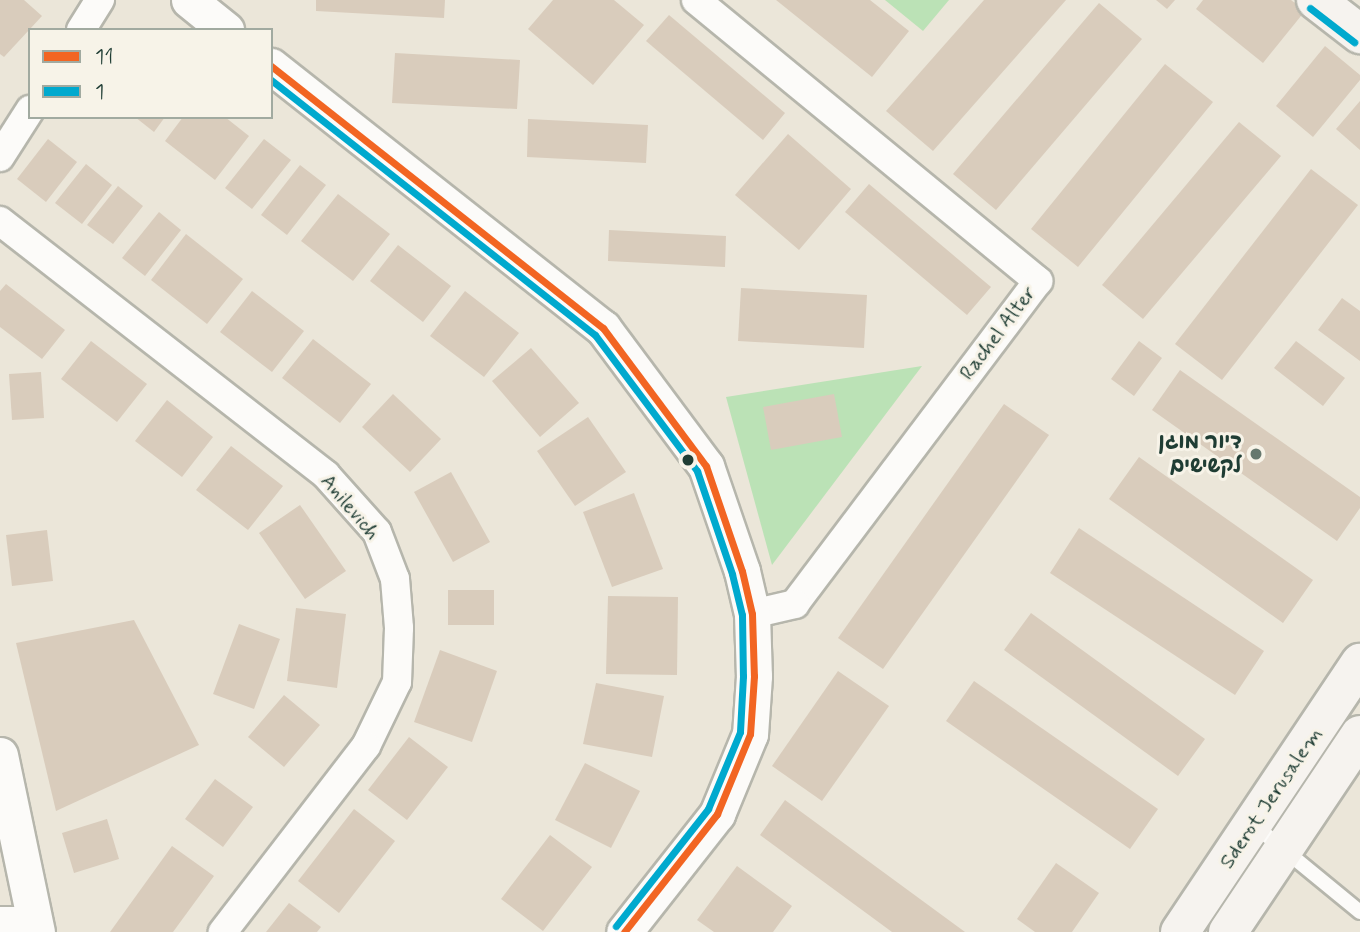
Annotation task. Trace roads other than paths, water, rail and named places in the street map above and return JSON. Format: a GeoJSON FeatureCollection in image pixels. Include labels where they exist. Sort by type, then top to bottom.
{"type":"FeatureCollection","features":[{"type":"Feature","properties":{"kind":"main road"},"geometry":{"type":"LineString","coordinates":[[1316,0],[1360,34]]}},
{"type":"Feature","properties":{"kind":"main road","name":"Sderot Jerusalem"},"geometry":{"type":"LineString","coordinates":[[1180,932],[1360,663]]}},
{"type":"Feature","properties":{"kind":"main road","name":"Sderot Jerusalem"},"geometry":{"type":"LineString","coordinates":[[1228,932],[1360,735]]}},
{"type":"Feature","properties":{"kind":"street"},"geometry":{"type":"LineString","coordinates":[[82,28],[100,0]]}},
{"type":"Feature","properties":{"kind":"street"},"geometry":{"type":"LineString","coordinates":[[189,0],[224,28]]}},
{"type":"Feature","properties":{"kind":"street","name":"Rachel Alter"},"geometry":{"type":"LineString","coordinates":[[696,0],[1038,281],[794,604],[752,614]]}},
{"type":"Feature","properties":{"kind":"street"},"geometry":{"type":"LineString","coordinates":[[273,68],[603,328],[706,466],[742,570],[752,614],[754,676],[750,734],[717,814],[624,932]]}},
{"type":"Feature","properties":{"kind":"street"},"geometry":{"type":"LineString","coordinates":[[0,157],[28,113]]}},
{"type":"Feature","properties":{"kind":"street","name":"Anilevich"},"geometry":{"type":"LineString","coordinates":[[0,221],[326,475],[377,532],[395,579],[399,628],[397,682],[366,746],[223,932]]}},
{"type":"Feature","properties":{"kind":"street"},"geometry":{"type":"LineString","coordinates":[[0,755],[24,925]]}},
{"type":"Feature","properties":{"kind":"lane"},"geometry":{"type":"LineString","coordinates":[[1254,825],[1360,912]]}},
{"type":"Feature","properties":{"kind":"place","name":"דיור מוגן לקשישים"},"geometry":{"type":"Point","coordinates":[1256,454]}}]}
